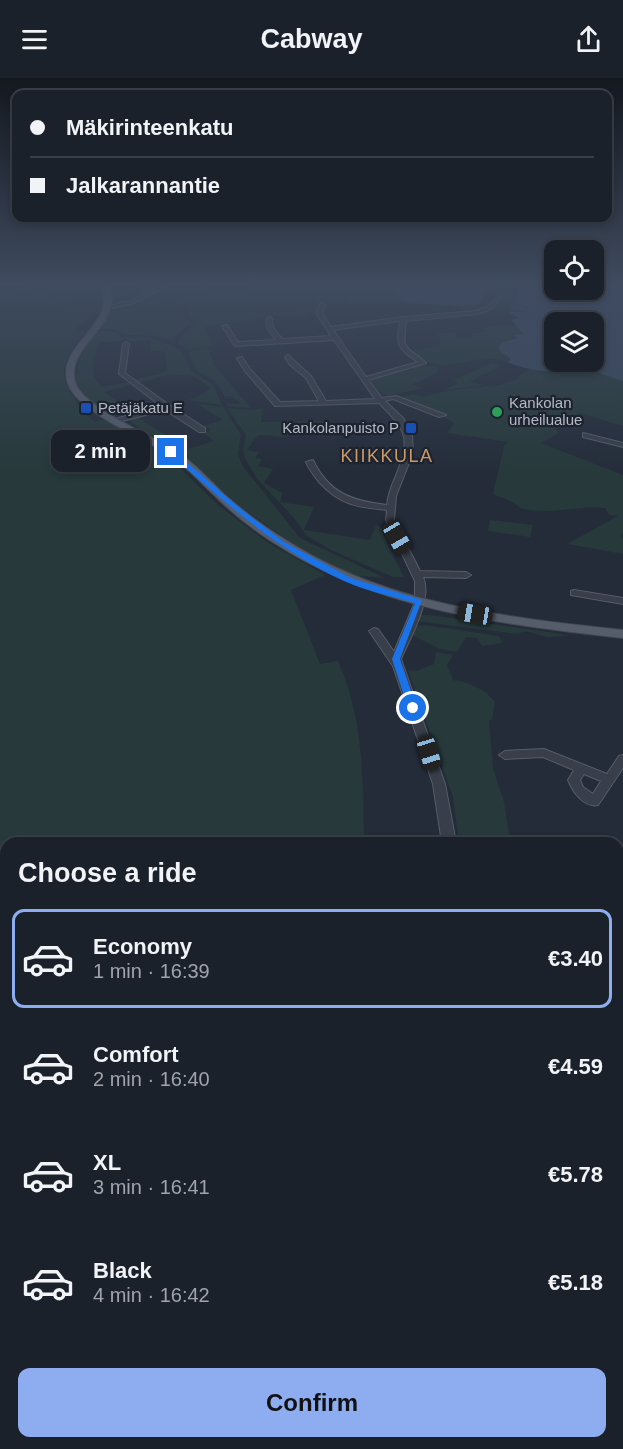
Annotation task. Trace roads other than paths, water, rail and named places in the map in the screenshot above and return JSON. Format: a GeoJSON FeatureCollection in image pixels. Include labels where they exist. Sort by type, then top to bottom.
{"type":"FeatureCollection","features":[{"type":"Feature","properties":{"kind":"main road"},"geometry":{"type":"LineString","coordinates":[[81,346],[70,375],[72,385],[78,395],[171,452],[247,518],[282,543],[348,580],[420,602],[496,618],[623,634]]}},
{"type":"Feature","properties":{"kind":"street"},"geometry":{"type":"LineString","coordinates":[[126,346],[122,374],[166,407],[202,430]]}},
{"type":"Feature","properties":{"kind":"street"},"geometry":{"type":"LineString","coordinates":[[342,346],[365,379],[377,402],[402,423],[409,442],[409,453],[393,490],[390,520],[421,586],[420,602],[398,650],[397,663]]}},
{"type":"Feature","properties":{"kind":"street"},"geometry":{"type":"LineString","coordinates":[[365,379],[423,363],[402,346]]}},
{"type":"Feature","properties":{"kind":"street"},"geometry":{"type":"LineString","coordinates":[[288,357],[291,363],[309,377],[324,403]]}},
{"type":"Feature","properties":{"kind":"street"},"geometry":{"type":"LineString","coordinates":[[240,358],[279,404],[377,402],[396,398],[442,415]]}},
{"type":"Feature","properties":{"kind":"street"},"geometry":{"type":"LineString","coordinates":[[118,421],[166,407]]}},
{"type":"Feature","properties":{"kind":"street"},"geometry":{"type":"LineString","coordinates":[[586,435],[623,445]]}},
{"type":"Feature","properties":{"kind":"street"},"geometry":{"type":"LineString","coordinates":[[310,462],[316,473],[342,500],[355,504],[390,508]]}},
{"type":"Feature","properties":{"kind":"street"},"geometry":{"type":"LineString","coordinates":[[417,574],[466,575]]}},
{"type":"Feature","properties":{"kind":"street"},"geometry":{"type":"LineString","coordinates":[[574,593],[623,601]]}},
{"type":"Feature","properties":{"kind":"street"},"geometry":{"type":"LineString","coordinates":[[374,632],[397,663],[439,784],[448,837]]}},
{"type":"Feature","properties":{"kind":"street"},"geometry":{"type":"LineString","coordinates":[[505,755],[544,753],[610,780]]}},
{"type":"Feature","properties":{"kind":"street"},"geometry":{"type":"LineString","coordinates":[[581,768],[574,780],[578,790],[585,798],[594,802],[623,759]]}},
{"type":"Feature","properties":{"kind":"water"},"geometry":{"type":"Polygon","coordinates":[[[499,346],[544,346],[544,371],[507,362],[511,359],[501,352],[499,346]]]}},
{"type":"Feature","properties":{"kind":"water"},"geometry":{"type":"Polygon","coordinates":[[[604,346],[623,346],[623,381],[599,373],[604,372],[604,346]]]}},
{"type":"Feature","properties":{"kind":"place","name":"Petäjäkatu E"},"geometry":{"type":"Point","coordinates":[86,408]}},
{"type":"Feature","properties":{"kind":"place","name":"Kankolan urheilualue"},"geometry":{"type":"Point","coordinates":[497,412]}},
{"type":"Feature","properties":{"kind":"place","name":"Kankolanpuisto P"},"geometry":{"type":"Point","coordinates":[411,428]}},
{"type":"Feature","properties":{"kind":"district","name":"KIIKKULA"},"geometry":{"type":"Point","coordinates":[387,456]}}]}
